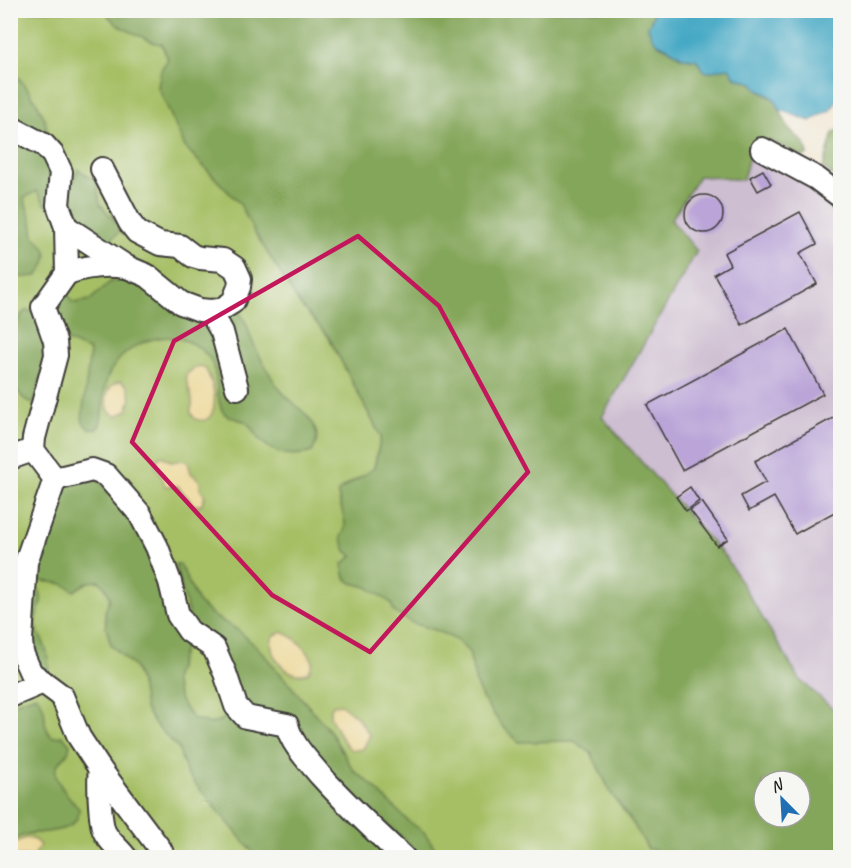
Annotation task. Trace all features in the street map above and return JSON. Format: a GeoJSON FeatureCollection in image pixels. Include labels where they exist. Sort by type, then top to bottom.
{"type":"FeatureCollection","features":[{"type":"Feature","properties":{"kind":"street"},"geometry":{"type":"LineString","coordinates":[[10,127],[44,145],[53,155],[61,172],[58,205],[66,227],[67,273],[43,307],[55,341],[56,355],[34,438],[33,450],[55,479]]}},
{"type":"Feature","properties":{"kind":"street"},"geometry":{"type":"LineString","coordinates":[[762,149],[816,178],[840,196]]}},
{"type":"Feature","properties":{"kind":"street"},"geometry":{"type":"LineString","coordinates":[[67,273],[97,266],[134,271],[148,276],[181,303],[210,311],[220,310],[233,302],[240,286],[240,279],[235,268],[223,260],[193,256],[180,246],[160,244],[137,232],[130,224],[102,168]]}},
{"type":"Feature","properties":{"kind":"street"},"geometry":{"type":"LineString","coordinates":[[66,227],[134,271]]}},
{"type":"Feature","properties":{"kind":"street"},"geometry":{"type":"LineString","coordinates":[[134,271],[160,244]]}},
{"type":"Feature","properties":{"kind":"street"},"geometry":{"type":"LineString","coordinates":[[210,311],[222,332],[237,388]]}},
{"type":"Feature","properties":{"kind":"street"},"geometry":{"type":"LineString","coordinates":[[10,458],[33,450]]}},
{"type":"Feature","properties":{"kind":"street"},"geometry":{"type":"LineString","coordinates":[[55,479],[92,470],[106,475],[140,514],[160,555],[170,582],[178,615],[189,631],[214,648],[236,706],[246,717],[287,725],[290,737],[301,752],[350,809],[404,858]]}},
{"type":"Feature","properties":{"kind":"street"},"geometry":{"type":"LineString","coordinates":[[55,479],[26,562],[16,646],[22,653],[31,673],[62,696],[79,737],[160,849],[164,858]]}},
{"type":"Feature","properties":{"kind":"street"},"geometry":{"type":"LineString","coordinates":[[10,696],[43,682]]}},
{"type":"Feature","properties":{"kind":"street"},"geometry":{"type":"LineString","coordinates":[[100,769],[98,783],[104,830],[126,858]]}},
{"type":"Feature","properties":{"kind":"highlighted area"},"geometry":{"type":"Polygon","coordinates":[[[358,236],[439,306],[528,472],[370,652],[272,595],[132,442],[174,341],[358,236]]]}},
{"type":"Feature","properties":{"kind":"shaded area"},"geometry":{"type":"Polygon","coordinates":[[[748,157],[801,181],[840,211],[840,716],[800,680],[727,559],[602,417],[697,252],[671,220],[699,175],[743,180],[748,157]]]}},
{"type":"Feature","properties":{"kind":"green space"},"geometry":{"type":"Polygon","coordinates":[[[10,11],[148,11],[183,97],[328,336],[381,437],[374,468],[627,763],[658,857],[11,857],[10,11]]]}},
{"type":"Feature","properties":{"kind":"green space"},"geometry":{"type":"Polygon","coordinates":[[[105,11],[653,11],[650,22],[659,45],[673,51],[681,58],[696,59],[703,70],[729,68],[735,77],[753,83],[758,90],[775,100],[789,129],[805,144],[808,154],[803,157],[768,140],[749,157],[743,180],[699,176],[671,220],[697,251],[602,417],[727,559],[800,680],[840,715],[840,857],[658,857],[655,850],[648,849],[611,793],[591,753],[574,741],[519,742],[503,727],[482,698],[476,684],[469,652],[456,640],[438,631],[412,623],[394,612],[391,603],[367,587],[352,583],[345,578],[342,565],[352,556],[346,551],[341,537],[345,526],[338,492],[374,468],[381,437],[328,336],[301,306],[253,230],[240,204],[185,147],[158,87],[161,70],[168,59],[162,44],[116,24],[105,11]]]}},
{"type":"Feature","properties":{"kind":"green space"},"geometry":{"type":"Polygon","coordinates":[[[10,67],[40,109],[47,127],[47,136],[11,121],[10,67]]]}},
{"type":"Feature","properties":{"kind":"green space"},"geometry":{"type":"Polygon","coordinates":[[[840,129],[840,180],[823,168],[833,133],[840,129]]]}},
{"type":"Feature","properties":{"kind":"green space"},"geometry":{"type":"Polygon","coordinates":[[[10,133],[50,159],[51,206],[45,204],[37,191],[24,198],[34,237],[40,241],[47,255],[37,276],[11,278],[10,133]]]}},
{"type":"Feature","properties":{"kind":"green space"},"geometry":{"type":"Polygon","coordinates":[[[78,169],[97,182],[100,204],[122,229],[106,244],[75,220],[70,191],[78,169]]]}},
{"type":"Feature","properties":{"kind":"green space"},"geometry":{"type":"Polygon","coordinates":[[[122,280],[135,282],[222,321],[234,306],[243,317],[256,349],[276,383],[283,393],[307,415],[314,426],[317,439],[312,452],[297,455],[276,451],[258,438],[247,423],[226,415],[221,408],[215,373],[207,355],[195,345],[181,339],[167,337],[139,344],[126,352],[116,363],[106,382],[100,425],[97,429],[88,428],[82,419],[90,351],[65,340],[52,317],[56,297],[64,294],[69,296],[73,303],[90,300],[110,282],[122,280]]]}},
{"type":"Feature","properties":{"kind":"green space"},"geometry":{"type":"Polygon","coordinates":[[[27,310],[36,313],[49,341],[34,404],[28,402],[19,393],[13,381],[11,368],[14,348],[13,331],[27,310]]]}},
{"type":"Feature","properties":{"kind":"green space"},"geometry":{"type":"Polygon","coordinates":[[[93,476],[143,525],[186,635],[174,680],[180,701],[193,719],[211,724],[233,715],[281,729],[396,857],[257,857],[187,774],[178,748],[154,723],[145,709],[142,688],[135,668],[111,645],[105,612],[110,598],[105,587],[99,581],[88,582],[74,591],[68,586],[42,581],[33,576],[60,487],[93,476]]]}},
{"type":"Feature","properties":{"kind":"green space"},"geometry":{"type":"Polygon","coordinates":[[[175,564],[180,564],[198,602],[215,617],[238,630],[258,648],[330,731],[354,771],[370,783],[408,821],[424,832],[441,857],[417,857],[408,843],[385,822],[351,803],[294,736],[250,713],[192,626],[175,564]]]}},
{"type":"Feature","properties":{"kind":"green space"},"geometry":{"type":"Polygon","coordinates":[[[34,589],[40,591],[41,597],[35,623],[47,653],[48,674],[32,666],[27,597],[34,589]]]}},
{"type":"Feature","properties":{"kind":"green space"},"geometry":{"type":"Polygon","coordinates":[[[36,695],[41,701],[46,726],[52,737],[63,736],[70,744],[68,753],[58,764],[56,775],[79,809],[78,817],[73,823],[60,830],[26,834],[11,841],[11,704],[36,695]]]}},
{"type":"Feature","properties":{"kind":"sand"},"geometry":{"type":"Polygon","coordinates":[[[200,366],[205,368],[210,378],[214,402],[212,413],[204,420],[198,420],[191,412],[192,399],[186,375],[200,366]]]}},
{"type":"Feature","properties":{"kind":"sand"},"geometry":{"type":"Polygon","coordinates":[[[120,381],[127,385],[131,398],[127,411],[116,416],[109,411],[106,398],[111,386],[120,381]]]}},
{"type":"Feature","properties":{"kind":"sand"},"geometry":{"type":"Polygon","coordinates":[[[162,456],[172,462],[182,460],[188,462],[191,473],[200,481],[200,488],[205,496],[201,505],[193,505],[178,486],[165,486],[155,466],[157,460],[162,456]]]}},
{"type":"Feature","properties":{"kind":"sand"},"geometry":{"type":"Polygon","coordinates":[[[282,632],[296,640],[308,653],[313,662],[309,672],[294,673],[281,665],[276,658],[271,643],[273,636],[282,632]]]}},
{"type":"Feature","properties":{"kind":"sand"},"geometry":{"type":"Polygon","coordinates":[[[341,704],[356,716],[370,735],[363,749],[349,748],[332,721],[331,708],[333,705],[341,704]]]}},
{"type":"Feature","properties":{"kind":"sand"},"geometry":{"type":"Polygon","coordinates":[[[25,838],[33,839],[40,845],[34,857],[11,857],[11,844],[25,838]]]}},
{"type":"Feature","properties":{"kind":"water"},"geometry":{"type":"Polygon","coordinates":[[[653,11],[840,11],[840,95],[831,110],[810,121],[780,110],[771,96],[758,90],[753,83],[735,77],[729,68],[707,72],[696,59],[683,58],[658,43],[648,27],[653,11]]]}},
{"type":"Feature","properties":{"kind":"building"},"geometry":{"type":"Polygon","coordinates":[[[763,170],[771,184],[758,191],[750,177],[763,170]]]}},
{"type":"Feature","properties":{"kind":"building"},"geometry":{"type":"Polygon","coordinates":[[[704,195],[718,200],[723,214],[718,228],[704,233],[690,228],[685,214],[690,200],[704,195]]]}},
{"type":"Feature","properties":{"kind":"building"},"geometry":{"type":"Polygon","coordinates":[[[800,212],[817,244],[800,253],[817,284],[742,325],[714,274],[730,265],[724,253],[800,212]]]}},
{"type":"Feature","properties":{"kind":"building"},"geometry":{"type":"Polygon","coordinates":[[[788,329],[823,394],[682,470],[647,405],[788,329]]]}},
{"type":"Feature","properties":{"kind":"building"},"geometry":{"type":"Polygon","coordinates":[[[840,414],[840,509],[795,534],[774,497],[749,511],[741,496],[766,482],[755,461],[840,414]]]}},
{"type":"Feature","properties":{"kind":"building"},"geometry":{"type":"Polygon","coordinates":[[[690,487],[699,501],[686,511],[676,497],[690,487]]]}},
{"type":"Feature","properties":{"kind":"building"},"geometry":{"type":"Polygon","coordinates":[[[702,502],[728,539],[717,546],[690,510],[702,502]]]}}]}
